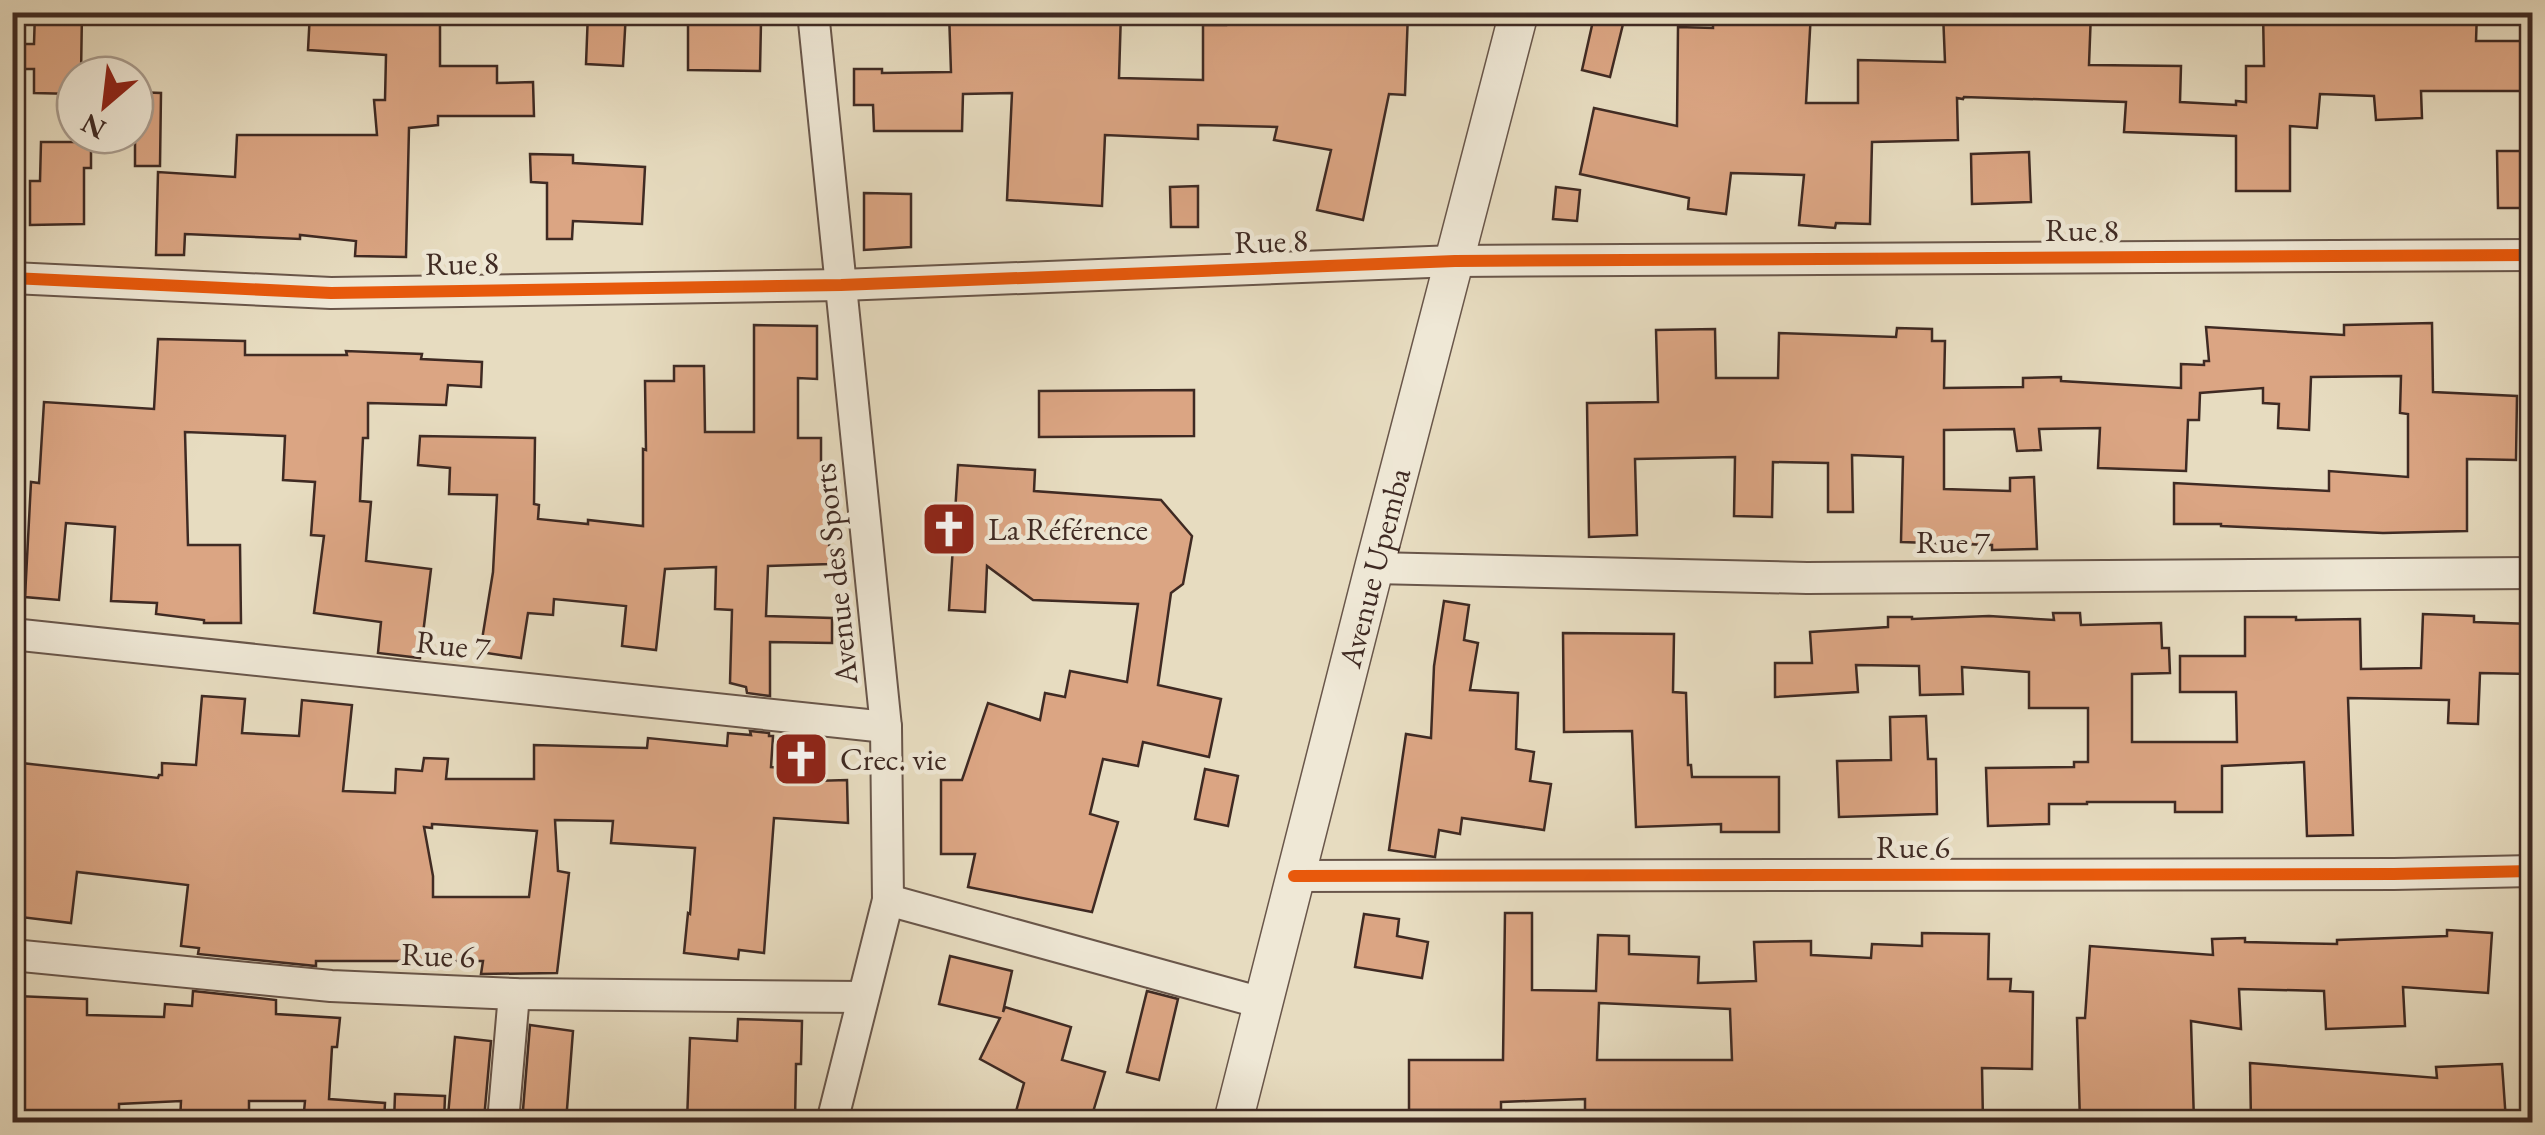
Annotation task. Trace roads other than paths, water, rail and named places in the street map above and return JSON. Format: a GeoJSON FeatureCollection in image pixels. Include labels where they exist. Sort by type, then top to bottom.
{"type":"FeatureCollection","features":[{"type":"Feature","properties":{"kind":"street","name":"Avenue des Sports"},"geometry":{"type":"LineString","coordinates":[[814,12],[886,726],[888,900],[832,1122]]}},
{"type":"Feature","properties":{"kind":"street","name":"Avenue Upemba"},"geometry":{"type":"LineString","coordinates":[[1233,1122],[1519,12]]}},
{"type":"Feature","properties":{"kind":"street","name":"Rue 8"},"geometry":{"type":"LineString","coordinates":[[12,278],[330,293],[841,285],[1454,261],[2532,255]]}},
{"type":"Feature","properties":{"kind":"street","name":"Rue 7"},"geometry":{"type":"LineString","coordinates":[[1374,568],[1807,578],[2532,573]]}},
{"type":"Feature","properties":{"kind":"street","name":"Rue 7"},"geometry":{"type":"LineString","coordinates":[[12,634],[886,726]]}},
{"type":"Feature","properties":{"kind":"street","name":"Rue 6"},"geometry":{"type":"LineString","coordinates":[[1294,876],[2532,871]]}},
{"type":"Feature","properties":{"kind":"street"},"geometry":{"type":"LineString","coordinates":[[888,900],[1262,1003]]}},
{"type":"Feature","properties":{"kind":"street","name":"Rue 6"},"geometry":{"type":"LineString","coordinates":[[12,955],[331,986],[514,994],[863,997]]}},
{"type":"Feature","properties":{"kind":"street"},"geometry":{"type":"LineString","coordinates":[[503,1122],[514,994]]}},
{"type":"Feature","properties":{"kind":"place","name":"La Référence"},"geometry":{"type":"Point","coordinates":[949,529]}},
{"type":"Feature","properties":{"kind":"place","name":"Crec. vie"},"geometry":{"type":"Point","coordinates":[801,759]}}]}
